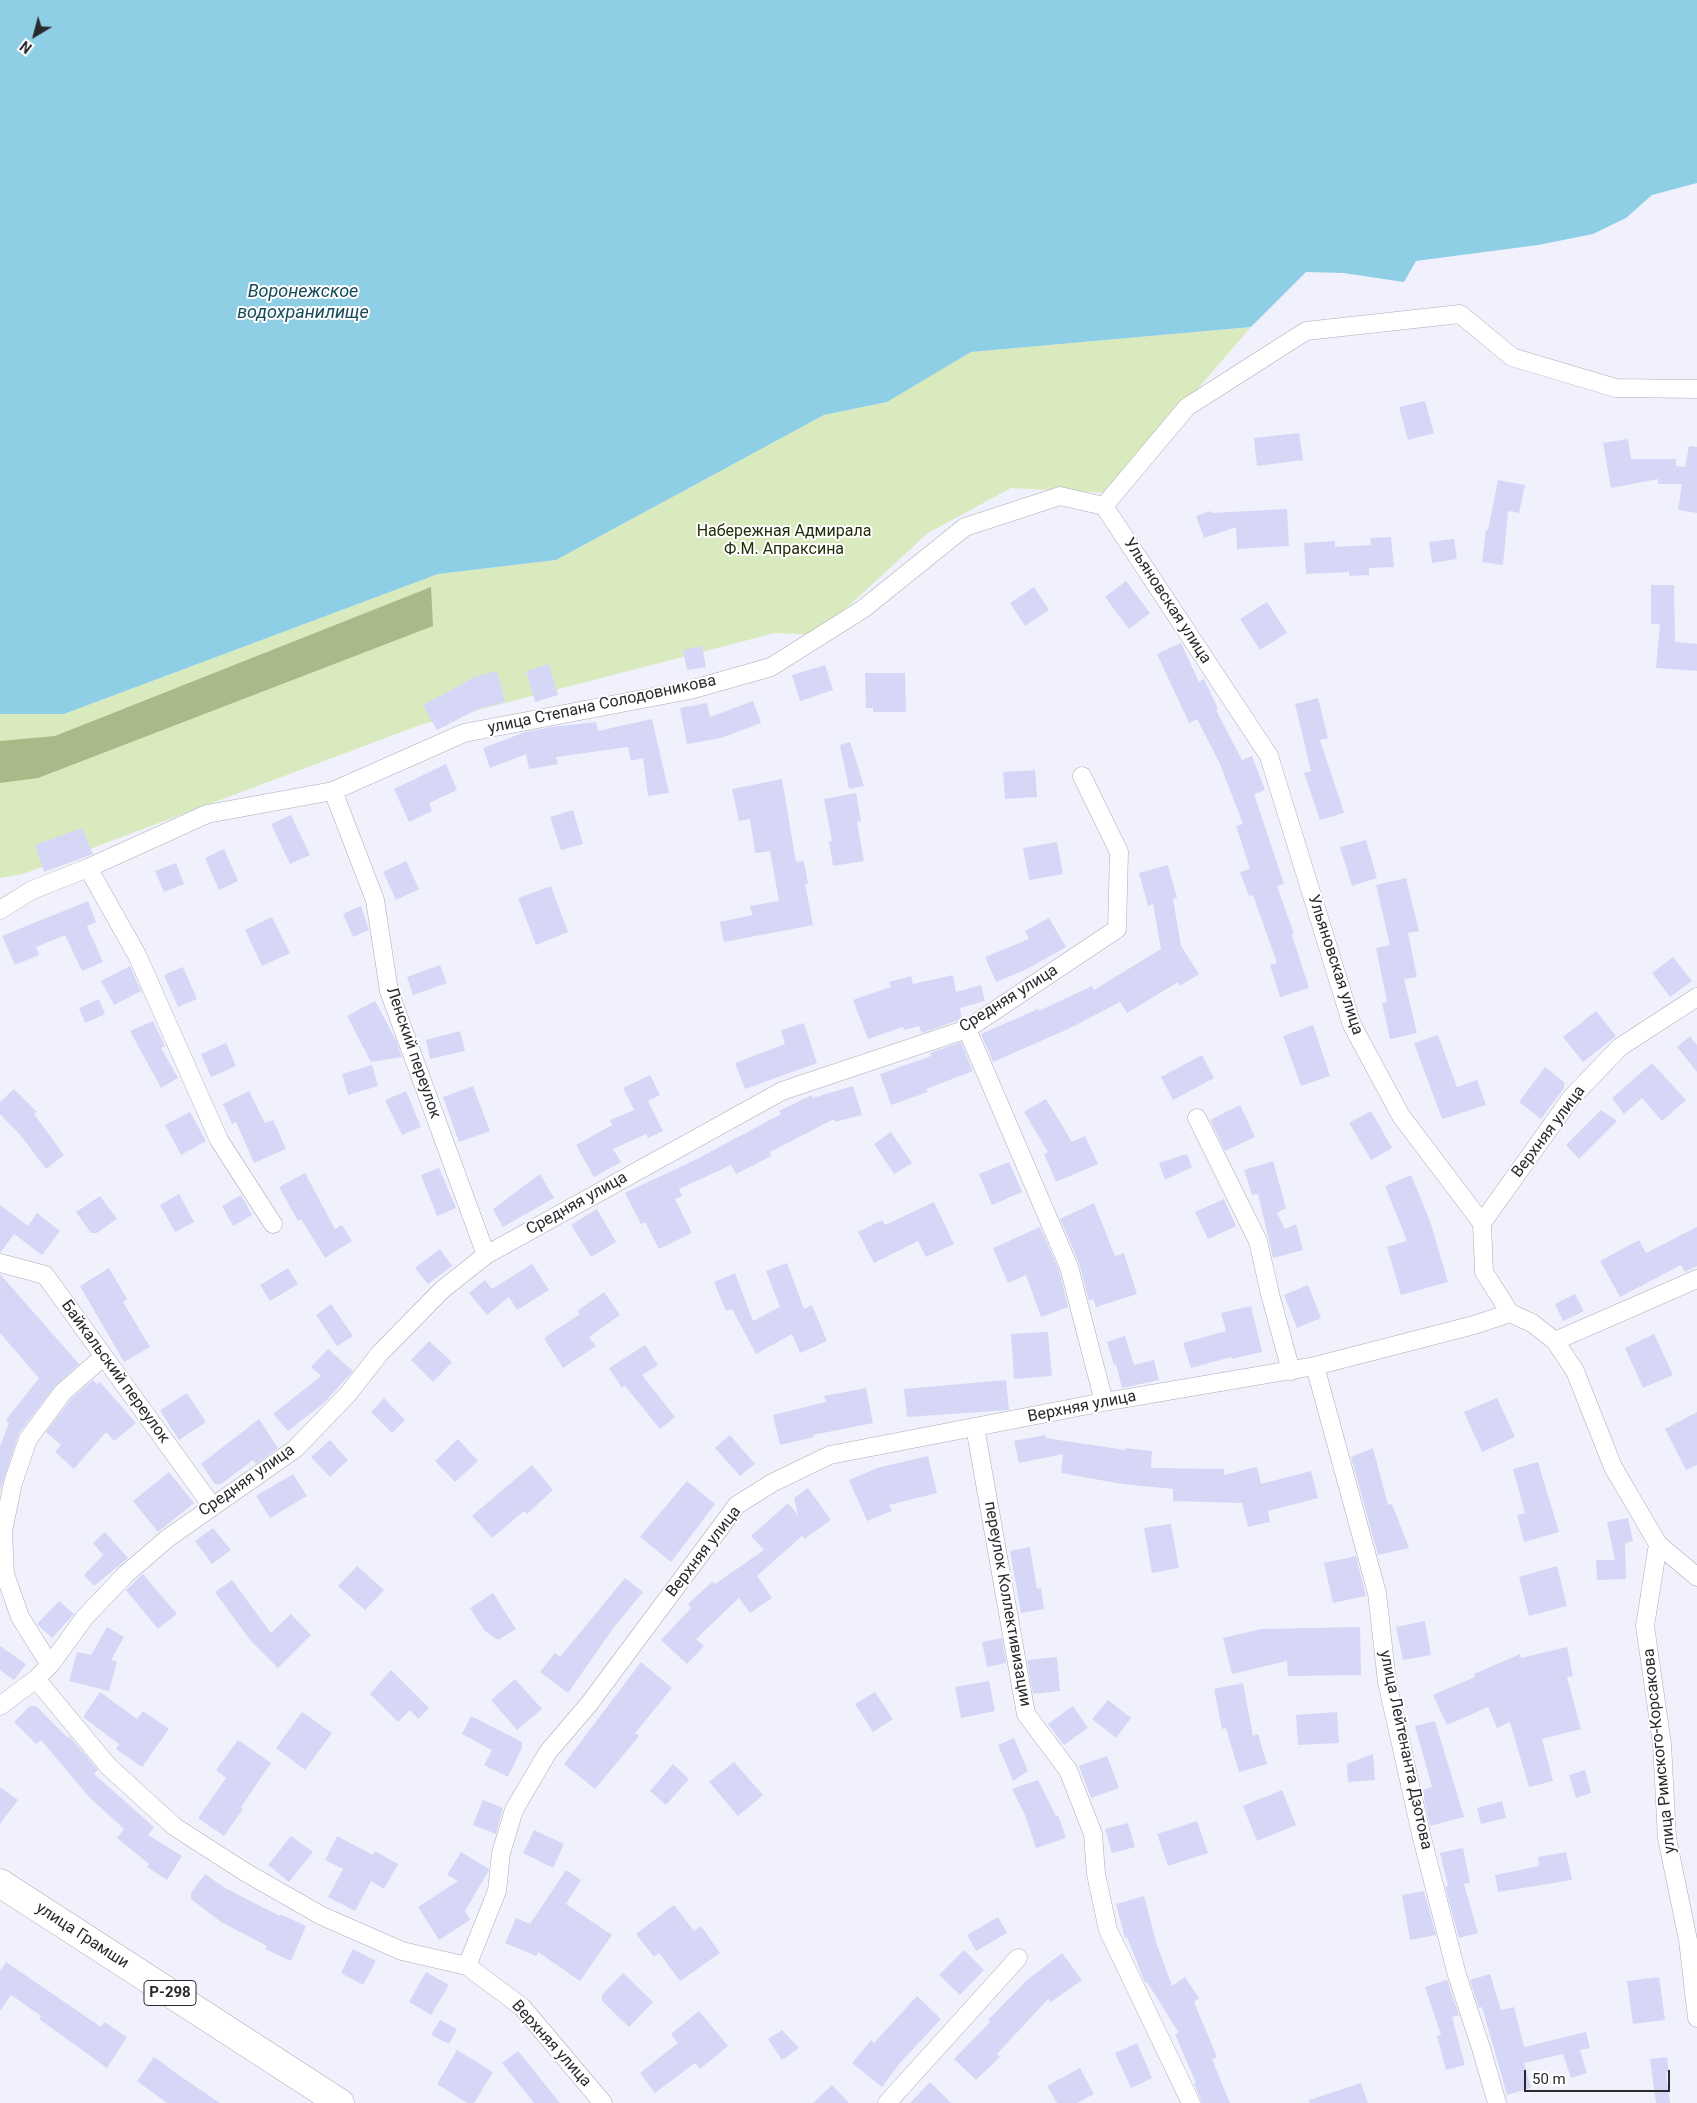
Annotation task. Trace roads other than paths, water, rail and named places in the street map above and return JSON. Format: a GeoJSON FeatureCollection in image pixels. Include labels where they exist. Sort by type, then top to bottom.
{"type":"FeatureCollection","features":[{"type":"Feature","properties":{"kind":"highway","name":"улица Грамши"},"geometry":{"type":"LineString","coordinates":[[0,1883],[340,2103]]}},
{"type":"Feature","properties":{"kind":"street"},"geometry":{"type":"LineString","coordinates":[[1104,506],[1187,407],[1306,331],[1460,314],[1512,356],[1616,388],[1697,388]]}},
{"type":"Feature","properties":{"kind":"street","name":"улица Степана Солодовникова"},"geometry":{"type":"LineString","coordinates":[[0,910],[32,890],[88,868],[207,814],[333,791],[464,733],[690,690],[771,666],[863,609],[965,527],[1060,496],[1104,506]]}},
{"type":"Feature","properties":{"kind":"street","name":"Ульяновская улица"},"geometry":{"type":"LineString","coordinates":[[1104,506],[1269,756],[1352,1024],[1401,1116],[1482,1223]]}},
{"type":"Feature","properties":{"kind":"street","name":"Средняя улица"},"geometry":{"type":"LineString","coordinates":[[0,1706],[36,1680],[50,1665],[85,1617],[126,1574],[168,1538],[295,1449],[348,1394],[380,1353],[443,1289],[486,1255],[782,1091],[968,1029],[1118,929],[1119,852],[1082,776]]}},
{"type":"Feature","properties":{"kind":"street","name":"Ленский переулок"},"geometry":{"type":"LineString","coordinates":[[333,791],[375,900],[389,991],[486,1255]]}},
{"type":"Feature","properties":{"kind":"street"},"geometry":{"type":"LineString","coordinates":[[88,868],[137,955],[219,1140],[273,1224]]}},
{"type":"Feature","properties":{"kind":"street","name":"Верхняя улица"},"geometry":{"type":"LineString","coordinates":[[1482,1223],[1571,1098],[1620,1047],[1697,997]]}},
{"type":"Feature","properties":{"kind":"street"},"geometry":{"type":"LineString","coordinates":[[968,1029],[1069,1267],[1104,1402]]}},
{"type":"Feature","properties":{"kind":"street"},"geometry":{"type":"LineString","coordinates":[[1196,1118],[1258,1241],[1270,1294],[1292,1371]]}},
{"type":"Feature","properties":{"kind":"street"},"geometry":{"type":"LineString","coordinates":[[1482,1223],[1484,1272],[1510,1313],[1532,1323],[1555,1341],[1575,1371],[1613,1467],[1658,1544],[1697,1577]]}},
{"type":"Feature","properties":{"kind":"street","name":"Байкальский переулок"},"geometry":{"type":"LineString","coordinates":[[0,1262],[45,1276],[212,1506]]}},
{"type":"Feature","properties":{"kind":"street"},"geometry":{"type":"LineString","coordinates":[[1555,1341],[1697,1279]]}},
{"type":"Feature","properties":{"kind":"street","name":"Верхняя улица"},"geometry":{"type":"LineString","coordinates":[[603,2103],[522,2007],[467,1966],[497,1891],[501,1854],[514,1810],[548,1752],[589,1704],[737,1506],[772,1483],[830,1455],[1104,1402],[1292,1371],[1474,1325],[1510,1313]]}},
{"type":"Feature","properties":{"kind":"street"},"geometry":{"type":"LineString","coordinates":[[50,1665],[20,1617],[5,1574],[3,1531],[13,1484],[28,1439],[63,1392],[103,1357]]}},
{"type":"Feature","properties":{"kind":"street","name":"улица Лейтенанта Дзотова"},"geometry":{"type":"LineString","coordinates":[[1315,1366],[1376,1593],[1387,1682],[1424,1847],[1457,1975],[1482,2048],[1497,2103]]}},
{"type":"Feature","properties":{"kind":"street","name":"переулок Коллективизации"},"geometry":{"type":"LineString","coordinates":[[975,1427],[1026,1714],[1068,1770],[1093,1834],[1096,1874],[1108,1930],[1190,2103]]}},
{"type":"Feature","properties":{"kind":"street","name":"улица Римского-Корсакова"},"geometry":{"type":"LineString","coordinates":[[1658,1544],[1645,1626],[1662,1744],[1667,1838],[1688,1940],[1697,2018]]}},
{"type":"Feature","properties":{"kind":"street"},"geometry":{"type":"LineString","coordinates":[[36,1680],[109,1767],[175,1827],[245,1872],[322,1916],[402,1951],[467,1966]]}},
{"type":"Feature","properties":{"kind":"street"},"geometry":{"type":"LineString","coordinates":[[888,2103],[1018,1958]]}},
{"type":"Feature","properties":{"kind":"water","name":"Воронежское водохранилище"},"geometry":{"type":"Polygon","coordinates":[[[0,0],[1697,0],[1697,183],[1652,195],[1626,218],[1593,234],[1538,245],[1416,261],[1404,282],[1343,273],[1306,272],[1251,327],[971,352],[887,402],[824,415],[556,560],[438,574],[64,714],[0,714],[0,0]]]}},
{"type":"Feature","properties":{"kind":"park label","name":"Набережная Адмирала Ф.М. Апраксина"},"geometry":{"type":"Point","coordinates":[784,541]}}]}
